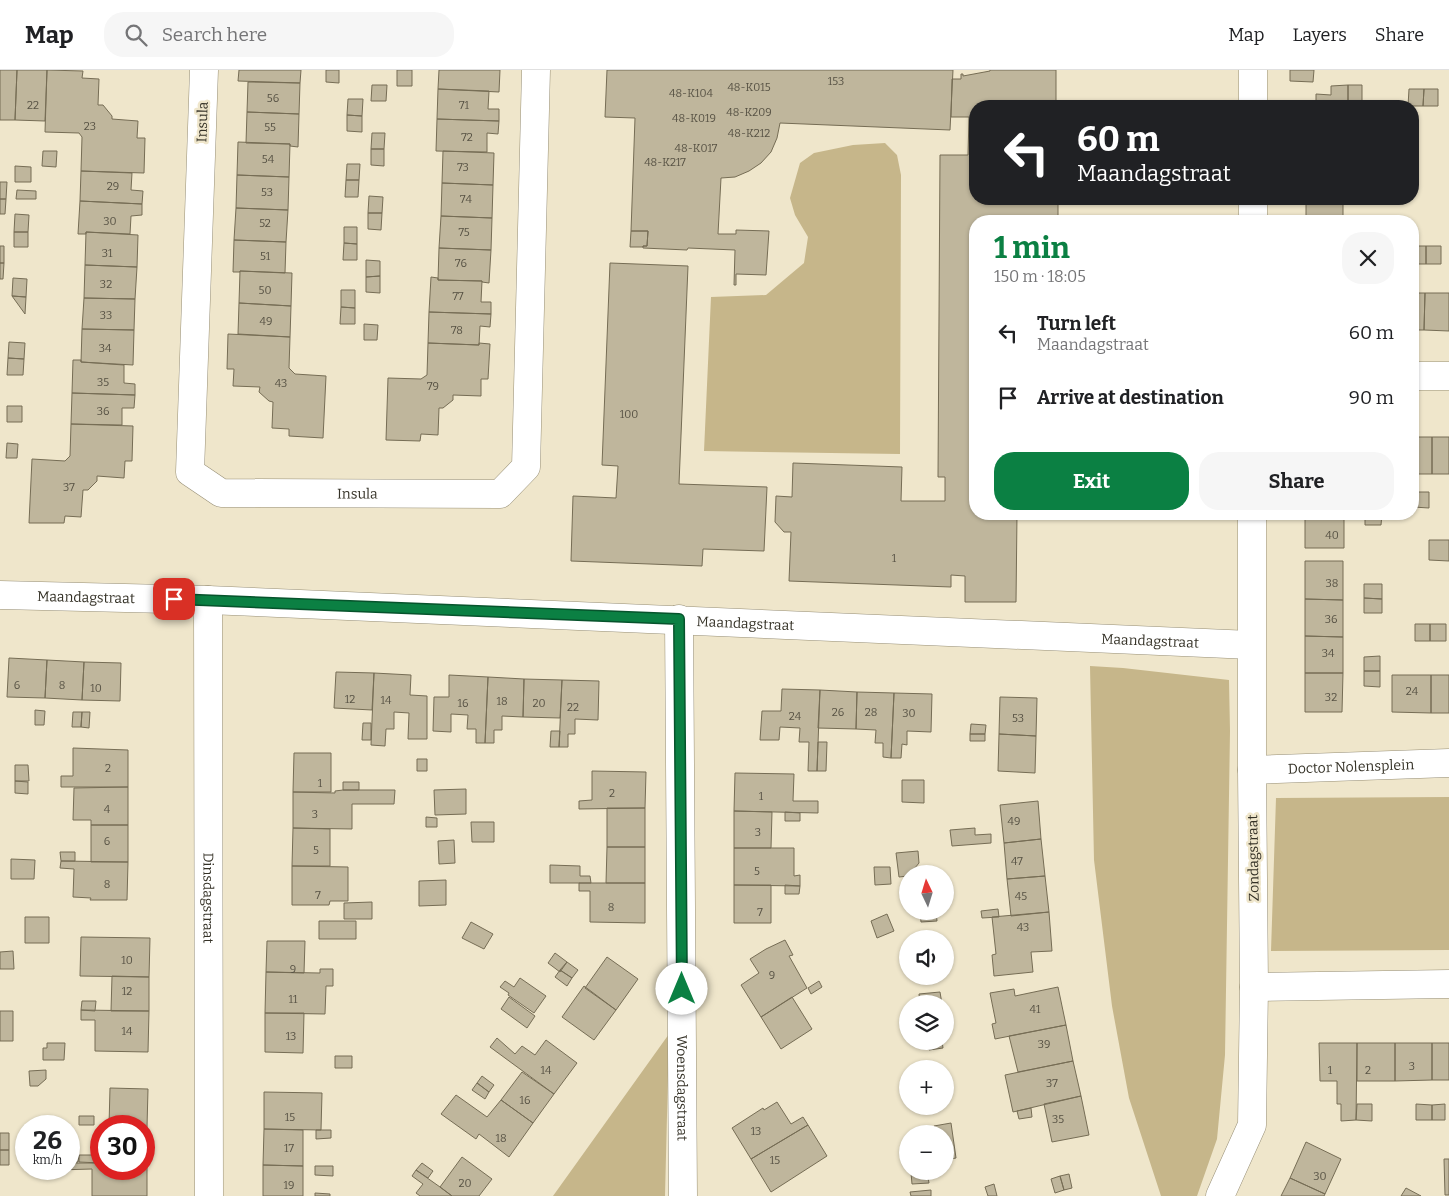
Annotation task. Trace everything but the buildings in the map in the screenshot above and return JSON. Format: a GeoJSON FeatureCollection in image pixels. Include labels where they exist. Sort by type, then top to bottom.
{"type":"FeatureCollection","features":[{"type":"Feature","properties":{"kind":"street","name":"Insula"},"geometry":{"type":"LineString","coordinates":[[204,70],[190,472],[221,493],[500,494],[526,467],[536,70]]}},
{"type":"Feature","properties":{"kind":"street"},"geometry":{"type":"LineString","coordinates":[[1253,70],[1253,100]]}},
{"type":"Feature","properties":{"kind":"street"},"geometry":{"type":"LineString","coordinates":[[1419,376],[1449,376]]}},
{"type":"Feature","properties":{"kind":"street","name":"Zondagstraat"},"geometry":{"type":"LineString","coordinates":[[1220,1196],[1252,1125],[1254,987],[1251,645],[1252,520]]}},
{"type":"Feature","properties":{"kind":"street","name":"Maandagstraat"},"geometry":{"type":"LineString","coordinates":[[0,594],[208,600],[679,619],[1251,645]]}},
{"type":"Feature","properties":{"kind":"street","name":"Dinsdagstraat"},"geometry":{"type":"LineString","coordinates":[[208,600],[209,1196]]}},
{"type":"Feature","properties":{"kind":"street","name":"Woensdagstraat"},"geometry":{"type":"LineString","coordinates":[[679,619],[683,1196]]}},
{"type":"Feature","properties":{"kind":"street","name":"Doctor Nolensplein"},"geometry":{"type":"LineString","coordinates":[[1252,770],[1449,763]]}},
{"type":"Feature","properties":{"kind":"street"},"geometry":{"type":"LineString","coordinates":[[1254,987],[1449,984]]}},
{"type":"Feature","properties":{"kind":"shaded area"},"geometry":{"type":"Polygon","coordinates":[[[885,143],[897,155],[901,175],[900,454],[704,451],[711,297],[766,295],[804,263],[808,237],[795,215],[790,198],[800,163],[814,153],[853,145],[885,143]]]}},
{"type":"Feature","properties":{"kind":"shaded area"},"geometry":{"type":"Polygon","coordinates":[[[1090,666],[1229,680],[1230,731],[1225,1055],[1217,1139],[1197,1196],[1161,1196],[1129,1098],[1112,1006],[1094,860],[1090,666]]]}},
{"type":"Feature","properties":{"kind":"shaded area"},"geometry":{"type":"Polygon","coordinates":[[[1449,797],[1449,950],[1271,951],[1276,798],[1449,797]]]}},
{"type":"Feature","properties":{"kind":"shaded area"},"geometry":{"type":"Polygon","coordinates":[[[669,1034],[665,1196],[553,1196],[669,1034]]]}},
{"type":"Feature","properties":{"kind":"route"},"geometry":{"type":"LineString","coordinates":[[174,599],[679,619],[682,989]]}}]}
